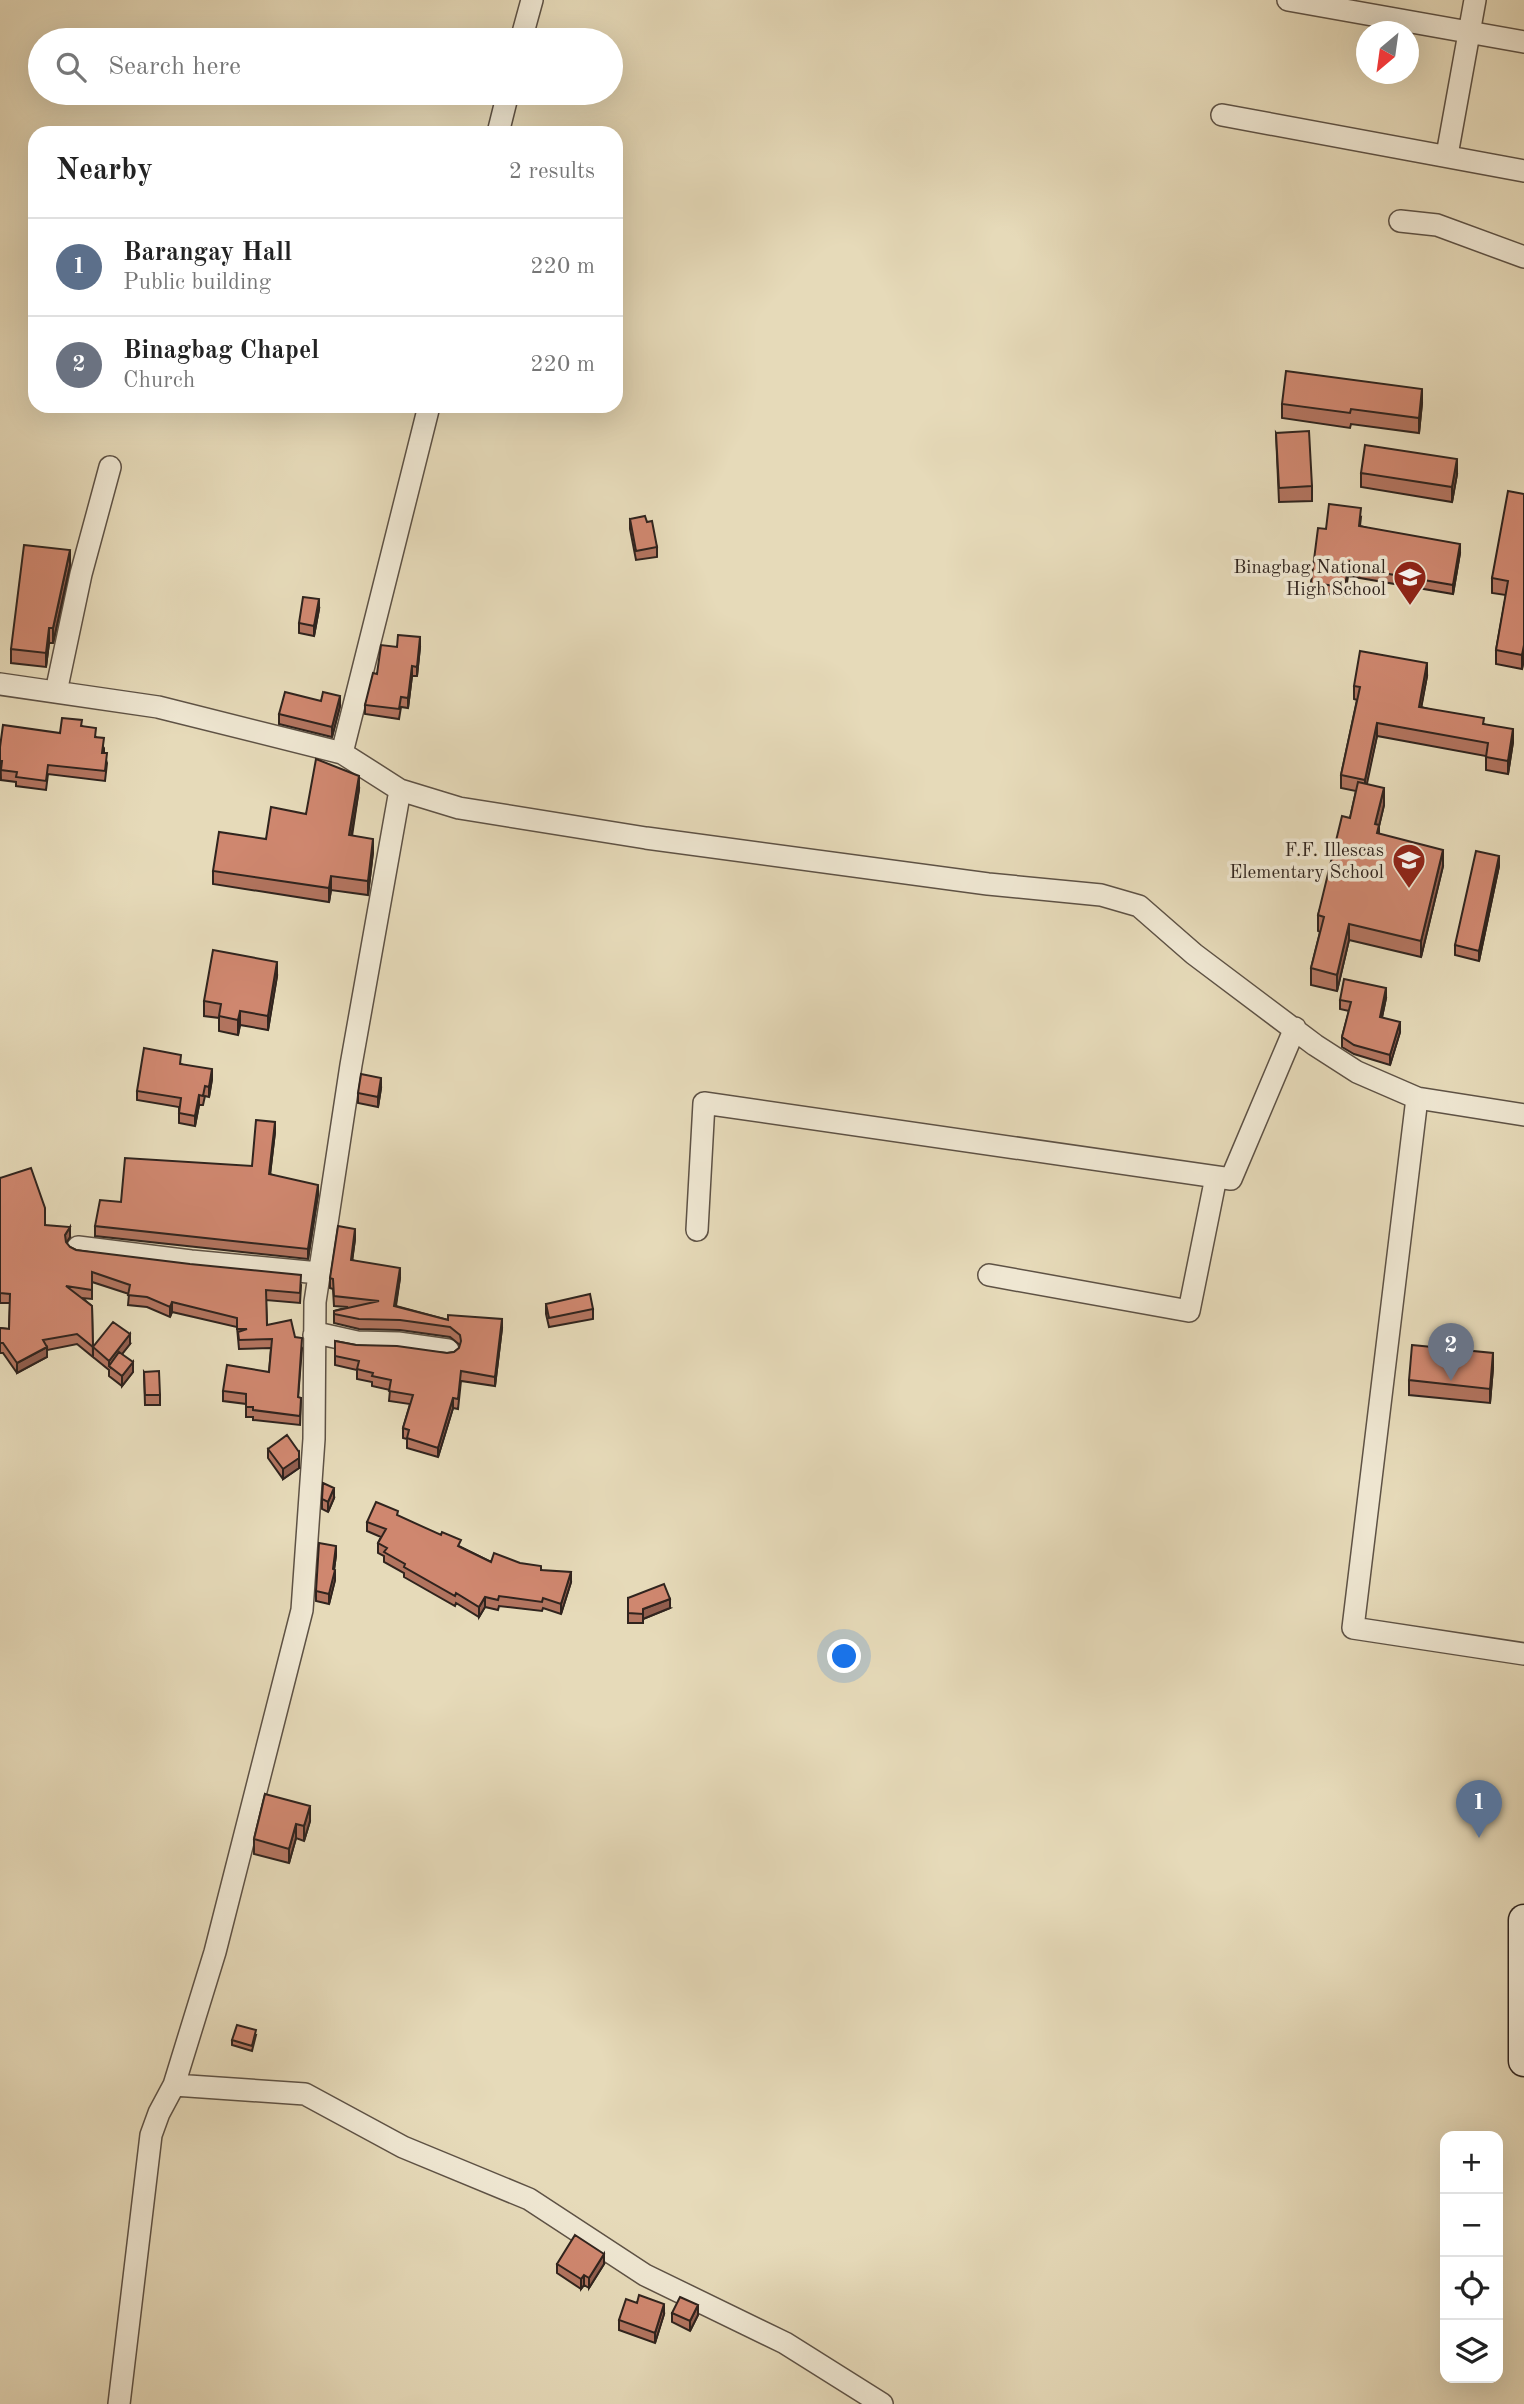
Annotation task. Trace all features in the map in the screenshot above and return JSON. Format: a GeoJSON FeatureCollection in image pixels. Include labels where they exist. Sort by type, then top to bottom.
{"type":"FeatureCollection","features":[{"type":"Feature","properties":{"kind":"main road"},"geometry":{"type":"LineString","coordinates":[[1524,1920],[1524,2061]]}},
{"type":"Feature","properties":{"kind":"street"},"geometry":{"type":"LineString","coordinates":[[525,28],[532,0]]}},
{"type":"Feature","properties":{"kind":"street"},"geometry":{"type":"LineString","coordinates":[[1288,0],[1524,42]]}},
{"type":"Feature","properties":{"kind":"street"},"geometry":{"type":"LineString","coordinates":[[1447,155],[1475,0]]}},
{"type":"Feature","properties":{"kind":"street"},"geometry":{"type":"LineString","coordinates":[[500,126],[505,105]]}},
{"type":"Feature","properties":{"kind":"street"},"geometry":{"type":"LineString","coordinates":[[1222,115],[1524,171]]}},
{"type":"Feature","properties":{"kind":"street"},"geometry":{"type":"LineString","coordinates":[[1400,221],[1437,225],[1524,257]]}},
{"type":"Feature","properties":{"kind":"street"},"geometry":{"type":"LineString","coordinates":[[342,753],[427,413]]}},
{"type":"Feature","properties":{"kind":"street"},"geometry":{"type":"LineString","coordinates":[[55,692],[81,574],[110,467]]}},
{"type":"Feature","properties":{"kind":"street"},"geometry":{"type":"LineString","coordinates":[[0,684],[158,707],[342,753],[400,790],[459,808],[646,838],[988,884],[1101,895],[1139,906],[1194,954],[1315,1045],[1357,1072],[1417,1098],[1524,1115]]}},
{"type":"Feature","properties":{"kind":"street"},"geometry":{"type":"LineString","coordinates":[[119,2404],[152,2135],[159,2113],[174,2085],[215,1952],[302,1610],[314,1439],[315,1302],[351,1065],[400,790]]}},
{"type":"Feature","properties":{"kind":"street"},"geometry":{"type":"LineString","coordinates":[[697,1230],[704,1103],[1231,1179],[1295,1028]]}},
{"type":"Feature","properties":{"kind":"street"},"geometry":{"type":"LineString","coordinates":[[1417,1098],[1353,1628],[1524,1654]]}},
{"type":"Feature","properties":{"kind":"street"},"geometry":{"type":"LineString","coordinates":[[989,1275],[1189,1311],[1216,1177]]}},
{"type":"Feature","properties":{"kind":"street"},"geometry":{"type":"LineString","coordinates":[[78,1247],[319,1273]]}},
{"type":"Feature","properties":{"kind":"street"},"geometry":{"type":"LineString","coordinates":[[314,1335],[448,1350]]}},
{"type":"Feature","properties":{"kind":"street"},"geometry":{"type":"LineString","coordinates":[[174,2085],[305,2094],[403,2147],[529,2199],[645,2275],[785,2343],[882,2404]]}},
{"type":"Feature","properties":{"kind":"building"},"geometry":{"type":"Polygon","coordinates":[[[1286,371],[1422,389],[1419,418],[1282,404],[1286,371]]]}},
{"type":"Feature","properties":{"kind":"building"},"geometry":{"type":"Polygon","coordinates":[[[1309,431],[1312,486],[1279,488],[1276,433],[1309,431]]]}},
{"type":"Feature","properties":{"kind":"building"},"geometry":{"type":"Polygon","coordinates":[[[1365,445],[1457,459],[1452,487],[1361,473],[1365,445]]]}},
{"type":"Feature","properties":{"kind":"building"},"geometry":{"type":"Polygon","coordinates":[[[1508,491],[1524,494],[1522,655],[1496,650],[1508,581],[1492,578],[1508,491]]]}},
{"type":"Feature","properties":{"kind":"building"},"geometry":{"type":"Polygon","coordinates":[[[1329,504],[1361,508],[1359,526],[1460,544],[1453,585],[1348,567],[1345,587],[1311,583],[1318,528],[1326,529],[1329,504]]]}},
{"type":"Feature","properties":{"kind":"building"},"geometry":{"type":"Polygon","coordinates":[[[645,516],[647,522],[652,521],[657,547],[636,551],[630,519],[645,516]]]}},
{"type":"Feature","properties":{"kind":"building"},"geometry":{"type":"Polygon","coordinates":[[[24,545],[70,550],[53,628],[49,628],[46,653],[11,649],[24,545]]]}},
{"type":"Feature","properties":{"kind":"building"},"geometry":{"type":"Polygon","coordinates":[[[303,597],[319,599],[314,626],[299,623],[303,597]]]}},
{"type":"Feature","properties":{"kind":"building"},"geometry":{"type":"Polygon","coordinates":[[[398,635],[420,637],[417,667],[412,666],[408,698],[401,697],[399,709],[365,705],[373,673],[377,674],[381,645],[397,647],[398,635]]]}},
{"type":"Feature","properties":{"kind":"building"},"geometry":{"type":"Polygon","coordinates":[[[1360,651],[1427,663],[1419,707],[1484,718],[1483,724],[1513,729],[1508,761],[1486,757],[1488,743],[1377,723],[1365,780],[1341,775],[1360,687],[1354,686],[1360,651]]]}},
{"type":"Feature","properties":{"kind":"building"},"geometry":{"type":"Polygon","coordinates":[[[285,692],[321,701],[323,692],[340,696],[332,727],[279,714],[285,692]]]}},
{"type":"Feature","properties":{"kind":"building"},"geometry":{"type":"Polygon","coordinates":[[[62,718],[82,720],[81,726],[96,728],[95,737],[104,738],[102,753],[107,753],[105,771],[48,765],[46,781],[16,777],[17,772],[1,770],[3,725],[60,733],[62,718]]]}},
{"type":"Feature","properties":{"kind":"building"},"geometry":{"type":"Polygon","coordinates":[[[316,759],[359,776],[349,835],[373,839],[368,881],[331,876],[329,888],[213,871],[219,832],[266,839],[271,807],[306,814],[316,759]]]}},
{"type":"Feature","properties":{"kind":"building"},"geometry":{"type":"Polygon","coordinates":[[[1358,782],[1384,788],[1375,824],[1379,825],[1377,833],[1443,850],[1421,941],[1349,924],[1337,975],[1311,968],[1324,917],[1318,915],[1342,816],[1350,818],[1358,782]]]}},
{"type":"Feature","properties":{"kind":"building"},"geometry":{"type":"Polygon","coordinates":[[[1476,851],[1499,856],[1479,951],[1455,945],[1476,851]]]}},
{"type":"Feature","properties":{"kind":"building"},"geometry":{"type":"Polygon","coordinates":[[[213,950],[277,962],[268,1016],[240,1011],[238,1020],[219,1016],[221,1004],[204,1001],[213,950]]]}},
{"type":"Feature","properties":{"kind":"building"},"geometry":{"type":"Polygon","coordinates":[[[1344,979],[1386,988],[1380,1017],[1400,1022],[1390,1055],[1354,1045],[1342,1037],[1351,1002],[1340,1000],[1344,979]]]}},
{"type":"Feature","properties":{"kind":"building"},"geometry":{"type":"Polygon","coordinates":[[[144,1048],[181,1055],[180,1064],[212,1069],[209,1087],[205,1086],[203,1096],[199,1095],[195,1116],[179,1113],[181,1098],[137,1091],[144,1048]]]}},
{"type":"Feature","properties":{"kind":"building"},"geometry":{"type":"Polygon","coordinates":[[[361,1074],[381,1078],[378,1097],[358,1093],[361,1074]]]}},
{"type":"Feature","properties":{"kind":"building"},"geometry":{"type":"Polygon","coordinates":[[[256,1120],[275,1122],[269,1174],[318,1185],[308,1249],[95,1226],[100,1200],[121,1202],[125,1158],[252,1166],[256,1120]]]}},
{"type":"Feature","properties":{"kind":"building"},"geometry":{"type":"Polygon","coordinates":[[[31,1168],[45,1208],[45,1225],[70,1227],[65,1235],[66,1242],[76,1250],[301,1275],[300,1293],[266,1290],[267,1325],[291,1320],[295,1337],[302,1338],[298,1397],[301,1398],[300,1416],[253,1410],[253,1407],[246,1407],[246,1394],[223,1391],[227,1365],[269,1372],[272,1339],[239,1340],[238,1332],[247,1329],[237,1329],[237,1318],[172,1302],[170,1307],[147,1297],[128,1295],[130,1285],[92,1272],[92,1290],[66,1286],[92,1306],[93,1347],[77,1334],[43,1340],[47,1347],[17,1363],[3,1343],[0,1343],[0,1328],[9,1329],[10,1294],[0,1293],[0,1178],[31,1168]]]}},
{"type":"Feature","properties":{"kind":"building"},"geometry":{"type":"Polygon","coordinates":[[[338,1226],[355,1229],[351,1260],[400,1268],[394,1306],[448,1320],[448,1315],[502,1319],[495,1377],[461,1371],[458,1399],[453,1398],[438,1448],[407,1438],[409,1430],[403,1428],[413,1395],[389,1391],[391,1380],[357,1369],[359,1361],[335,1356],[335,1341],[447,1353],[459,1348],[460,1335],[450,1327],[400,1320],[359,1319],[334,1314],[334,1311],[379,1301],[334,1296],[333,1279],[330,1278],[338,1226]]]}},
{"type":"Feature","properties":{"kind":"building"},"geometry":{"type":"Polygon","coordinates":[[[590,1294],[593,1309],[549,1318],[546,1304],[590,1294]]]}},
{"type":"Feature","properties":{"kind":"building"},"geometry":{"type":"Polygon","coordinates":[[[113,1322],[130,1334],[109,1361],[93,1347],[113,1322]]]}},
{"type":"Feature","properties":{"kind":"building"},"geometry":{"type":"Polygon","coordinates":[[[1412,1345],[1493,1353],[1490,1389],[1409,1380],[1412,1345]]]}},
{"type":"Feature","properties":{"kind":"building"},"geometry":{"type":"Polygon","coordinates":[[[119,1352],[133,1362],[122,1376],[109,1366],[119,1352]]]}},
{"type":"Feature","properties":{"kind":"building"},"geometry":{"type":"Polygon","coordinates":[[[159,1371],[160,1395],[145,1395],[144,1372],[159,1371]]]}},
{"type":"Feature","properties":{"kind":"building"},"geometry":{"type":"Polygon","coordinates":[[[287,1435],[299,1452],[299,1458],[283,1469],[268,1449],[287,1435]]]}},
{"type":"Feature","properties":{"kind":"building"},"geometry":{"type":"Polygon","coordinates":[[[323,1483],[334,1488],[328,1502],[322,1499],[323,1483]]]}},
{"type":"Feature","properties":{"kind":"building"},"geometry":{"type":"Polygon","coordinates":[[[376,1502],[441,1535],[442,1532],[461,1540],[458,1546],[491,1562],[494,1553],[520,1563],[541,1566],[541,1570],[571,1572],[561,1604],[543,1598],[542,1602],[499,1596],[498,1600],[485,1597],[479,1607],[456,1593],[455,1596],[404,1567],[405,1564],[384,1552],[387,1548],[378,1543],[386,1529],[367,1522],[376,1502]]]}},
{"type":"Feature","properties":{"kind":"building"},"geometry":{"type":"Polygon","coordinates":[[[319,1543],[336,1546],[335,1570],[329,1594],[316,1591],[319,1543]]]}},
{"type":"Feature","properties":{"kind":"building"},"geometry":{"type":"Polygon","coordinates":[[[664,1584],[670,1599],[643,1609],[643,1614],[628,1613],[628,1598],[664,1584]]]}},
{"type":"Feature","properties":{"kind":"building"},"geometry":{"type":"Polygon","coordinates":[[[265,1794],[310,1806],[304,1826],[296,1824],[289,1849],[254,1839],[265,1794]]]}},
{"type":"Feature","properties":{"kind":"building"},"geometry":{"type":"Polygon","coordinates":[[[237,2025],[256,2030],[252,2046],[232,2040],[237,2025]]]}},
{"type":"Feature","properties":{"kind":"building"},"geometry":{"type":"Polygon","coordinates":[[[575,2235],[604,2254],[589,2278],[584,2275],[581,2279],[557,2264],[575,2235]]]}},
{"type":"Feature","properties":{"kind":"building"},"geometry":{"type":"Polygon","coordinates":[[[639,2295],[664,2304],[655,2333],[619,2320],[626,2299],[637,2303],[639,2295]]]}},
{"type":"Feature","properties":{"kind":"building"},"geometry":{"type":"Polygon","coordinates":[[[680,2297],[698,2305],[690,2321],[672,2313],[680,2297]]]}},
{"type":"Feature","properties":{"kind":"place","name":"Binagbag National High School"},"geometry":{"type":"Point","coordinates":[1410,607]}},
{"type":"Feature","properties":{"kind":"place","name":"F.F. Illescas Elementary School"},"geometry":{"type":"Point","coordinates":[1409,890]}},
{"type":"Feature","properties":{"kind":"place","name":"Binagbag Chapel"},"geometry":{"type":"Point","coordinates":[1451,1381]}},
{"type":"Feature","properties":{"kind":"place","name":"Barangay Hall"},"geometry":{"type":"Point","coordinates":[1479,1838]}}]}
